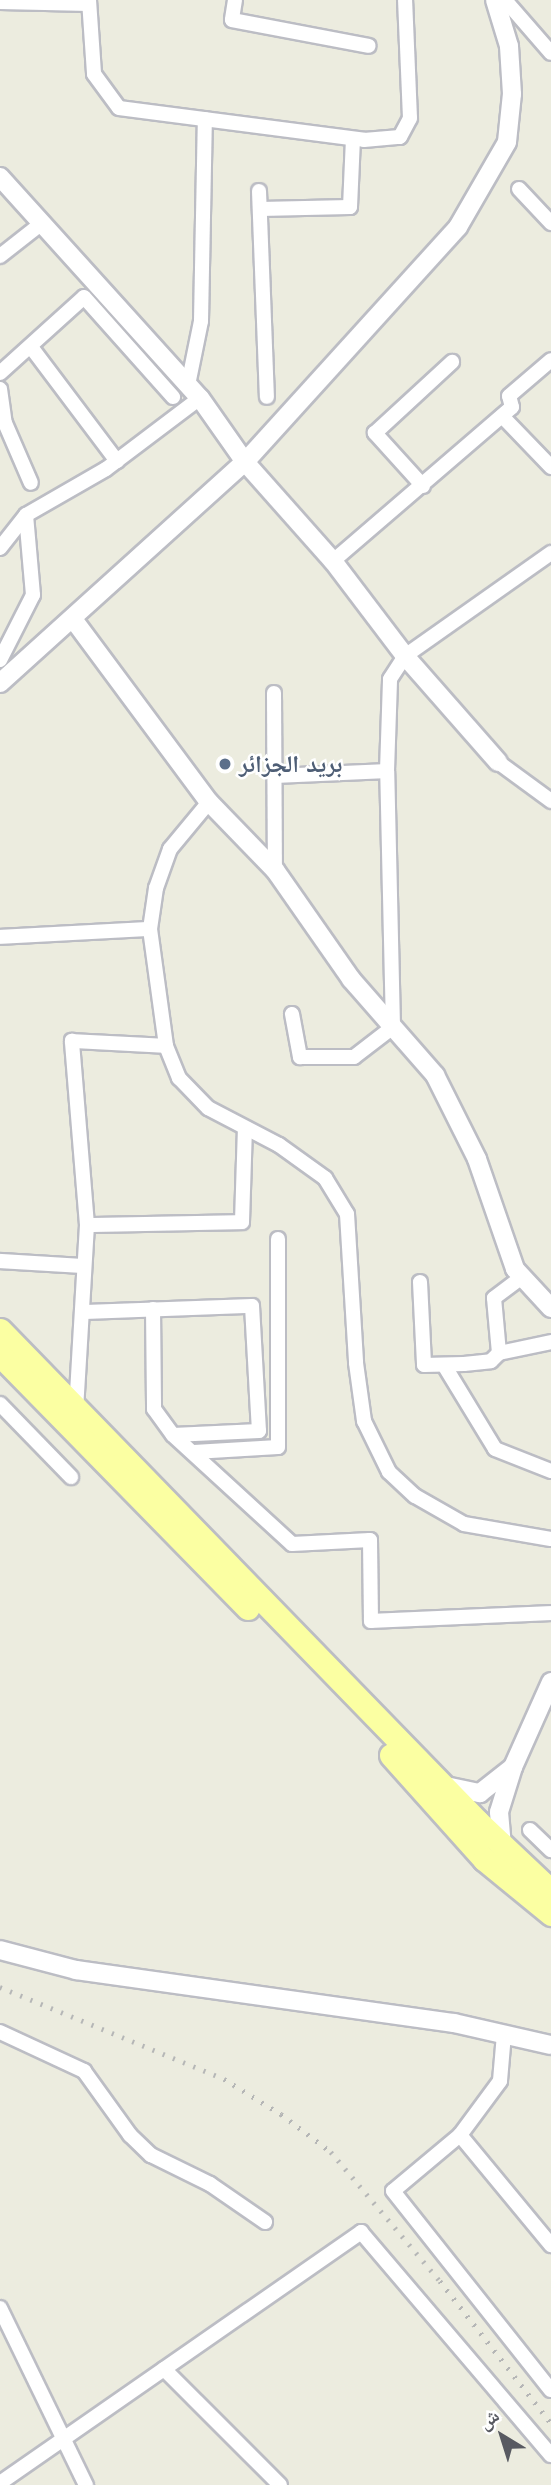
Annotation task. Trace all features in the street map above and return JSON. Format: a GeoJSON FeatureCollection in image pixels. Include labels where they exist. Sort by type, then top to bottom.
{"type":"FeatureCollection","features":[{"type":"Feature","properties":{"kind":"main road"},"geometry":{"type":"LineString","coordinates":[[0,1329],[67,1409],[502,1846],[551,1891]]}},
{"type":"Feature","properties":{"kind":"main road"},"geometry":{"type":"LineString","coordinates":[[0,1355],[67,1409],[469,1813],[484,1859],[551,1914]]}},
{"type":"Feature","properties":{"kind":"street"},"geometry":{"type":"LineString","coordinates":[[235,0],[232,20],[369,46]]}},
{"type":"Feature","properties":{"kind":"street"},"geometry":{"type":"LineString","coordinates":[[0,2],[89,2],[94,74],[119,108],[353,139],[400,137],[410,118],[405,0]]}},
{"type":"Feature","properties":{"kind":"street"},"geometry":{"type":"LineString","coordinates":[[0,684],[245,462],[412,282],[458,228],[507,142],[512,94],[509,46],[495,0]]}},
{"type":"Feature","properties":{"kind":"street"},"geometry":{"type":"LineString","coordinates":[[505,0],[551,53]]}},
{"type":"Feature","properties":{"kind":"street"},"geometry":{"type":"LineString","coordinates":[[0,548],[26,515],[117,461],[194,391],[201,321],[205,119]]}},
{"type":"Feature","properties":{"kind":"street"},"geometry":{"type":"LineString","coordinates":[[260,209],[350,206],[353,139]]}},
{"type":"Feature","properties":{"kind":"street"},"geometry":{"type":"LineString","coordinates":[[0,177],[194,391],[245,462],[333,561],[405,656],[498,762],[544,788],[551,801]]}},
{"type":"Feature","properties":{"kind":"street"},"geometry":{"type":"LineString","coordinates":[[519,189],[551,223]]}},
{"type":"Feature","properties":{"kind":"street"},"geometry":{"type":"LineString","coordinates":[[259,191],[267,397]]}},
{"type":"Feature","properties":{"kind":"street"},"geometry":{"type":"LineString","coordinates":[[0,256],[42,223]]}},
{"type":"Feature","properties":{"kind":"street"},"geometry":{"type":"LineString","coordinates":[[0,373],[84,297],[173,397]]}},
{"type":"Feature","properties":{"kind":"street"},"geometry":{"type":"LineString","coordinates":[[31,347],[117,461]]}},
{"type":"Feature","properties":{"kind":"street"},"geometry":{"type":"LineString","coordinates":[[333,561],[512,407],[509,396],[551,360]]}},
{"type":"Feature","properties":{"kind":"street"},"geometry":{"type":"LineString","coordinates":[[423,486],[375,433],[452,362]]}},
{"type":"Feature","properties":{"kind":"street"},"geometry":{"type":"LineString","coordinates":[[0,389],[5,422],[31,483]]}},
{"type":"Feature","properties":{"kind":"street"},"geometry":{"type":"LineString","coordinates":[[502,416],[551,467]]}},
{"type":"Feature","properties":{"kind":"street"},"geometry":{"type":"LineString","coordinates":[[26,515],[33,595],[0,660],[27,659]]}},
{"type":"Feature","properties":{"kind":"street"},"geometry":{"type":"LineString","coordinates":[[393,1027],[387,771],[390,679],[405,656],[551,553]]}},
{"type":"Feature","properties":{"kind":"street"},"geometry":{"type":"LineString","coordinates":[[73,619],[209,802],[275,870],[351,979],[435,1075],[456,1110],[521,1278],[551,1308]]}},
{"type":"Feature","properties":{"kind":"street"},"geometry":{"type":"LineString","coordinates":[[274,694],[275,870]]}},
{"type":"Feature","properties":{"kind":"street"},"geometry":{"type":"LineString","coordinates":[[276,776],[387,771]]}},
{"type":"Feature","properties":{"kind":"street"},"geometry":{"type":"LineString","coordinates":[[209,802],[170,849],[156,888],[150,929],[166,1046],[179,1077],[208,1108],[325,1178],[347,1214],[355,1363],[364,1422],[388,1472],[415,1496],[464,1524],[551,1539]]}},
{"type":"Feature","properties":{"kind":"street"},"geometry":{"type":"LineString","coordinates":[[0,937],[150,929]]}},
{"type":"Feature","properties":{"kind":"street"},"geometry":{"type":"LineString","coordinates":[[292,1014],[300,1057],[354,1057],[393,1027]]}},
{"type":"Feature","properties":{"kind":"street"},"geometry":{"type":"LineString","coordinates":[[67,1409],[85,1312],[87,1226],[72,1041],[166,1046]]}},
{"type":"Feature","properties":{"kind":"street"},"geometry":{"type":"LineString","coordinates":[[87,1226],[242,1222],[246,1129]]}},
{"type":"Feature","properties":{"kind":"street"},"geometry":{"type":"LineString","coordinates":[[194,1452],[278,1447],[278,1239]]}},
{"type":"Feature","properties":{"kind":"street"},"geometry":{"type":"LineString","coordinates":[[0,1261],[84,1266]]}},
{"type":"Feature","properties":{"kind":"street"},"geometry":{"type":"LineString","coordinates":[[499,1353],[494,1298],[521,1278]]}},
{"type":"Feature","properties":{"kind":"street"},"geometry":{"type":"LineString","coordinates":[[420,1282],[424,1365],[491,1361],[499,1353],[551,1342]]}},
{"type":"Feature","properties":{"kind":"street"},"geometry":{"type":"LineString","coordinates":[[85,1312],[252,1306],[259,1431],[173,1435]]}},
{"type":"Feature","properties":{"kind":"street"},"geometry":{"type":"LineString","coordinates":[[153,1309],[154,1409],[173,1435],[292,1544],[370,1540],[372,1621],[551,1613]]}},
{"type":"Feature","properties":{"kind":"street"},"geometry":{"type":"LineString","coordinates":[[444,1365],[495,1449],[551,1471]]}},
{"type":"Feature","properties":{"kind":"street"},"geometry":{"type":"LineString","coordinates":[[0,1404],[71,1477]]}},
{"type":"Feature","properties":{"kind":"street"},"geometry":{"type":"LineString","coordinates":[[502,1846],[499,1812],[513,1767],[551,1682]]}},
{"type":"Feature","properties":{"kind":"street"},"geometry":{"type":"LineString","coordinates":[[469,1813],[513,1767]]}},
{"type":"Feature","properties":{"kind":"street"},"geometry":{"type":"LineString","coordinates":[[469,1813],[499,1812]]}},
{"type":"Feature","properties":{"kind":"street"},"geometry":{"type":"LineString","coordinates":[[530,1830],[551,1850]]}},
{"type":"Feature","properties":{"kind":"street"},"geometry":{"type":"LineString","coordinates":[[0,1951],[88,1972],[454,2023],[551,2045]]}},
{"type":"Feature","properties":{"kind":"street"},"geometry":{"type":"LineString","coordinates":[[0,2032],[85,2071],[130,2135],[151,2155],[210,2184],[265,2222]]}},
{"type":"Feature","properties":{"kind":"street"},"geometry":{"type":"LineString","coordinates":[[504,2034],[500,2081],[460,2135],[393,2191],[551,2390]]}},
{"type":"Feature","properties":{"kind":"street"},"geometry":{"type":"LineString","coordinates":[[460,2135],[551,2245]]}},
{"type":"Feature","properties":{"kind":"street"},"geometry":{"type":"LineString","coordinates":[[0,2483],[361,2232],[551,2455]]}},
{"type":"Feature","properties":{"kind":"street"},"geometry":{"type":"LineString","coordinates":[[0,2308],[66,2438],[86,2485]]}},
{"type":"Feature","properties":{"kind":"street"},"geometry":{"type":"LineString","coordinates":[[164,2369],[275,2481]]}},
{"type":"Feature","properties":{"kind":"street"},"geometry":{"type":"LineString","coordinates":[[257,2485],[275,2481]]}},
{"type":"Feature","properties":{"kind":"railway"},"geometry":{"type":"LineString","coordinates":[[0,1987],[224,2079],[281,2114],[331,2152],[440,2281],[551,2423]]}},
{"type":"Feature","properties":{"kind":"place","name":"بريد الجزائر"},"geometry":{"type":"Point","coordinates":[225,764]}}]}
